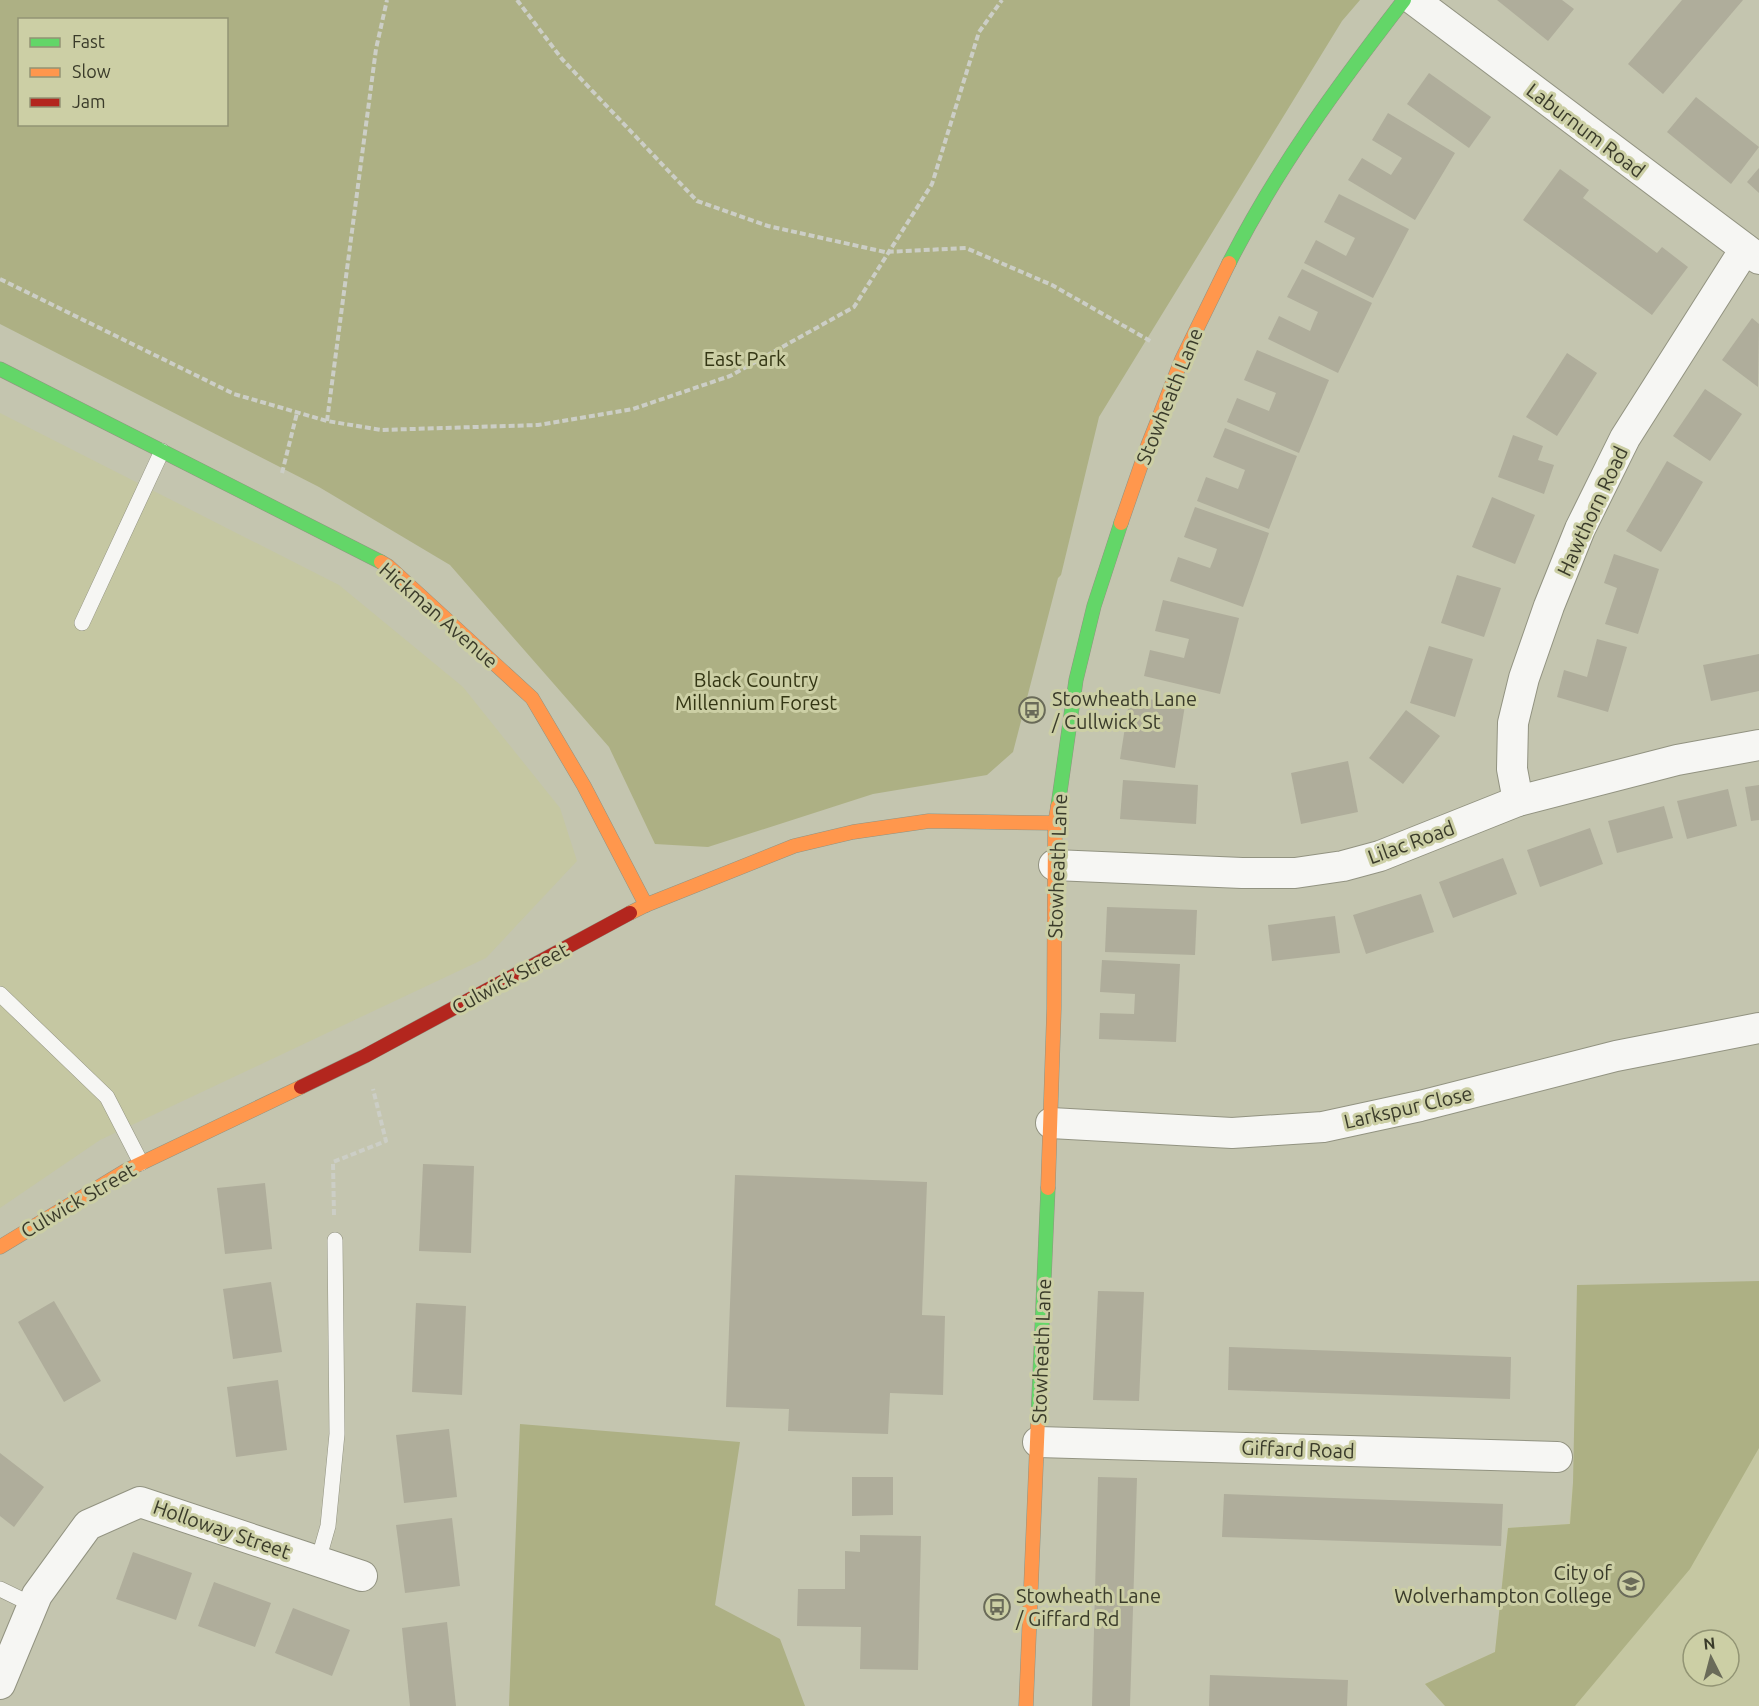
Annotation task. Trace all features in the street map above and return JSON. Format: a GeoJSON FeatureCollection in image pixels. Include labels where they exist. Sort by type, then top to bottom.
{"type":"FeatureCollection","features":[{"type":"Feature","properties":{"kind":"street","name":"Stowheath Lane"},"geometry":{"type":"LineString","coordinates":[[1026,1706],[1051,1123],[1055,823],[1076,680],[1094,606],[1148,445],[1182,359],[1243,235],[1297,144],[1341,81],[1404,0]]}},
{"type":"Feature","properties":{"kind":"street","name":"Laburnum Road"},"geometry":{"type":"LineString","coordinates":[[1414,0],[1752,254]]}},
{"type":"Feature","properties":{"kind":"street","name":"Hawthorn Road"},"geometry":{"type":"LineString","coordinates":[[1518,801],[1512,769],[1513,723],[1524,678],[1549,606],[1580,529],[1625,438],[1752,254]]}},
{"type":"Feature","properties":{"kind":"street","name":"Hickman Avenue"},"geometry":{"type":"LineString","coordinates":[[4,371],[388,566],[532,698],[584,786],[646,905]]}},
{"type":"Feature","properties":{"kind":"street","name":"Lilac Road"},"geometry":{"type":"LineString","coordinates":[[1054,865],[1242,873],[1295,873],[1343,866],[1380,856],[1518,801],[1677,760],[1759,745]]}},
{"type":"Feature","properties":{"kind":"street","name":"Culwick Street"},"geometry":{"type":"LineString","coordinates":[[0,1247],[141,1163],[365,1056],[646,905],[794,846],[853,832],[929,821],[1055,823]]}},
{"type":"Feature","properties":{"kind":"street","name":"Larkspur Close"},"geometry":{"type":"LineString","coordinates":[[1051,1123],[1232,1133],[1323,1127],[1420,1106],[1616,1056],[1759,1028]]}},
{"type":"Feature","properties":{"kind":"street","name":"Giffard Road"},"geometry":{"type":"LineString","coordinates":[[1038,1442],[1557,1457]]}},
{"type":"Feature","properties":{"kind":"street","name":"Holloway Street"},"geometry":{"type":"LineString","coordinates":[[0,1684],[37,1595],[88,1526],[140,1502],[362,1576]]}},
{"type":"Feature","properties":{"kind":"lane"},"geometry":{"type":"LineString","coordinates":[[0,389],[4,371]]}},
{"type":"Feature","properties":{"kind":"lane"},"geometry":{"type":"LineString","coordinates":[[82,623],[162,451]]}},
{"type":"Feature","properties":{"kind":"lane"},"geometry":{"type":"LineString","coordinates":[[0,994],[107,1097],[141,1163]]}},
{"type":"Feature","properties":{"kind":"lane"},"geometry":{"type":"LineString","coordinates":[[318,1561],[328,1526],[337,1434],[335,1240]]}},
{"type":"Feature","properties":{"kind":"lane"},"geometry":{"type":"LineString","coordinates":[[0,1590],[33,1605]]}},
{"type":"Feature","properties":{"kind":"path"},"geometry":{"type":"LineString","coordinates":[[327,422],[376,49],[387,0]]}},
{"type":"Feature","properties":{"kind":"path"},"geometry":{"type":"LineString","coordinates":[[517,0],[562,59],[698,201],[768,226],[889,252],[966,248],[1052,285],[1182,359]]}},
{"type":"Feature","properties":{"kind":"path"},"geometry":{"type":"LineString","coordinates":[[0,279],[234,394],[327,422],[381,430],[538,425],[633,410],[730,376],[854,307],[932,184],[979,32],[1002,0]]}},
{"type":"Feature","properties":{"kind":"path"},"geometry":{"type":"LineString","coordinates":[[273,508],[297,413]]}},
{"type":"Feature","properties":{"kind":"path"},"geometry":{"type":"LineString","coordinates":[[335,1240],[333,1162],[386,1141],[365,1056]]}},
{"type":"Feature","properties":{"kind":"shaded area"},"geometry":{"type":"Polygon","coordinates":[[[0,413],[339,585],[463,687],[560,808],[577,861],[486,958],[100,1140],[0,1208],[0,413]]]}},
{"type":"Feature","properties":{"kind":"shaded area","name":"City of Wolverhampton College"},"geometry":{"type":"Polygon","coordinates":[[[1759,1377],[1759,1706],[1445,1706],[1425,1684],[1495,1652],[1508,1528],[1569,1524],[1573,1483],[1759,1377]]]}},
{"type":"Feature","properties":{"kind":"green space","name":"East Park"},"geometry":{"type":"Polygon","coordinates":[[[0,0],[1360,0],[1342,21],[1099,417],[1061,575],[1058,578],[1013,752],[987,775],[873,794],[708,847],[655,844],[609,747],[450,565],[319,487],[0,324],[0,0]]]}},
{"type":"Feature","properties":{"kind":"green space","name":"City of Wolverhampton College"},"geometry":{"type":"Polygon","coordinates":[[[1759,1281],[1759,1448],[1690,1569],[1575,1706],[1445,1706],[1425,1684],[1495,1652],[1508,1528],[1570,1524],[1577,1285],[1759,1281]]]}},
{"type":"Feature","properties":{"kind":"green space"},"geometry":{"type":"Polygon","coordinates":[[[520,1424],[740,1442],[715,1605],[780,1639],[805,1706],[509,1706],[520,1424]]]}},
{"type":"Feature","properties":{"kind":"building"},"geometry":{"type":"Polygon","coordinates":[[[1497,0],[1562,0],[1574,9],[1548,41],[1497,0]]]}},
{"type":"Feature","properties":{"kind":"building"},"geometry":{"type":"Polygon","coordinates":[[[1682,0],[1743,0],[1663,94],[1628,64],[1682,0]]]}},
{"type":"Feature","properties":{"kind":"building"},"geometry":{"type":"Polygon","coordinates":[[[1429,73],[1491,117],[1469,148],[1407,104],[1429,73]]]}},
{"type":"Feature","properties":{"kind":"building"},"geometry":{"type":"Polygon","coordinates":[[[1696,97],[1759,147],[1731,184],[1667,132],[1696,97]]]}},
{"type":"Feature","properties":{"kind":"building"},"geometry":{"type":"Polygon","coordinates":[[[1388,113],[1455,153],[1415,220],[1348,180],[1362,158],[1391,175],[1402,158],[1372,140],[1388,113]]]}},
{"type":"Feature","properties":{"kind":"building"},"geometry":{"type":"Polygon","coordinates":[[[1759,168],[1759,193],[1747,182],[1759,168]]]}},
{"type":"Feature","properties":{"kind":"building"},"geometry":{"type":"Polygon","coordinates":[[[1560,169],[1589,190],[1583,198],[1657,253],[1662,247],[1688,267],[1652,315],[1523,220],[1560,169]]]}},
{"type":"Feature","properties":{"kind":"building"},"geometry":{"type":"Polygon","coordinates":[[[1339,194],[1409,229],[1373,298],[1304,263],[1316,240],[1346,256],[1355,238],[1324,222],[1339,194]]]}},
{"type":"Feature","properties":{"kind":"building"},"geometry":{"type":"Polygon","coordinates":[[[1302,269],[1372,303],[1338,373],[1268,339],[1279,316],[1310,331],[1318,312],[1287,297],[1302,269]]]}},
{"type":"Feature","properties":{"kind":"building"},"geometry":{"type":"Polygon","coordinates":[[[1752,318],[1759,324],[1758,387],[1722,360],[1752,318]]]}},
{"type":"Feature","properties":{"kind":"building"},"geometry":{"type":"Polygon","coordinates":[[[1257,350],[1329,380],[1299,453],[1227,422],[1237,398],[1269,411],[1276,393],[1244,380],[1257,350]]]}},
{"type":"Feature","properties":{"kind":"building"},"geometry":{"type":"Polygon","coordinates":[[[1567,353],[1597,373],[1557,436],[1526,417],[1567,353]]]}},
{"type":"Feature","properties":{"kind":"building"},"geometry":{"type":"Polygon","coordinates":[[[1705,389],[1742,414],[1710,461],[1673,436],[1705,389]]]}},
{"type":"Feature","properties":{"kind":"building"},"geometry":{"type":"Polygon","coordinates":[[[1225,428],[1297,456],[1269,529],[1197,501],[1206,477],[1238,489],[1245,470],[1213,457],[1225,428]]]}},
{"type":"Feature","properties":{"kind":"building"},"geometry":{"type":"Polygon","coordinates":[[[1513,435],[1543,446],[1538,460],[1554,465],[1544,494],[1498,477],[1513,435]]]}},
{"type":"Feature","properties":{"kind":"building"},"geometry":{"type":"Polygon","coordinates":[[[1667,461],[1703,482],[1661,552],[1626,531],[1667,461]]]}},
{"type":"Feature","properties":{"kind":"building"},"geometry":{"type":"Polygon","coordinates":[[[1492,497],[1535,515],[1515,564],[1472,547],[1492,497]]]}},
{"type":"Feature","properties":{"kind":"building"},"geometry":{"type":"Polygon","coordinates":[[[1195,507],[1269,533],[1243,607],[1170,581],[1178,557],[1210,568],[1214,558],[1217,549],[1184,537],[1195,507]]]}},
{"type":"Feature","properties":{"kind":"building"},"geometry":{"type":"Polygon","coordinates":[[[1614,554],[1659,569],[1638,634],[1605,624],[1617,588],[1604,583],[1614,554]]]}},
{"type":"Feature","properties":{"kind":"building"},"geometry":{"type":"Polygon","coordinates":[[[1457,575],[1501,588],[1484,637],[1441,623],[1457,575]]]}},
{"type":"Feature","properties":{"kind":"building"},"geometry":{"type":"Polygon","coordinates":[[[1163,600],[1239,618],[1220,694],[1144,676],[1150,650],[1184,658],[1189,639],[1155,631],[1163,600]]]}},
{"type":"Feature","properties":{"kind":"building"},"geometry":{"type":"Polygon","coordinates":[[[1597,639],[1627,647],[1608,712],[1557,697],[1564,670],[1587,677],[1597,639]]]}},
{"type":"Feature","properties":{"kind":"building"},"geometry":{"type":"Polygon","coordinates":[[[1429,646],[1473,659],[1455,717],[1410,703],[1429,646]]]}},
{"type":"Feature","properties":{"kind":"building"},"geometry":{"type":"Polygon","coordinates":[[[1759,654],[1759,691],[1711,701],[1703,665],[1759,654]]]}},
{"type":"Feature","properties":{"kind":"building"},"geometry":{"type":"Polygon","coordinates":[[[1130,696],[1185,705],[1175,768],[1120,759],[1130,696]]]}},
{"type":"Feature","properties":{"kind":"building"},"geometry":{"type":"Polygon","coordinates":[[[1406,710],[1440,736],[1403,784],[1369,758],[1406,710]]]}},
{"type":"Feature","properties":{"kind":"building"},"geometry":{"type":"Polygon","coordinates":[[[1348,761],[1358,812],[1301,824],[1291,773],[1348,761]]]}},
{"type":"Feature","properties":{"kind":"building"},"geometry":{"type":"Polygon","coordinates":[[[1123,780],[1198,785],[1196,824],[1120,819],[1123,780]]]}},
{"type":"Feature","properties":{"kind":"building"},"geometry":{"type":"Polygon","coordinates":[[[1759,785],[1759,820],[1751,821],[1745,787],[1759,785]]]}},
{"type":"Feature","properties":{"kind":"building"},"geometry":{"type":"Polygon","coordinates":[[[1728,789],[1737,826],[1687,839],[1677,801],[1728,789]]]}},
{"type":"Feature","properties":{"kind":"building"},"geometry":{"type":"Polygon","coordinates":[[[1664,806],[1673,838],[1617,853],[1608,821],[1664,806]]]}},
{"type":"Feature","properties":{"kind":"building"},"geometry":{"type":"Polygon","coordinates":[[[1590,828],[1603,864],[1540,887],[1527,850],[1590,828]]]}},
{"type":"Feature","properties":{"kind":"building"},"geometry":{"type":"Polygon","coordinates":[[[1503,858],[1517,894],[1453,918],[1439,882],[1503,858]]]}},
{"type":"Feature","properties":{"kind":"building"},"geometry":{"type":"Polygon","coordinates":[[[1421,894],[1434,932],[1366,954],[1353,915],[1421,894]]]}},
{"type":"Feature","properties":{"kind":"building"},"geometry":{"type":"Polygon","coordinates":[[[1107,907],[1197,910],[1195,955],[1105,952],[1107,907]]]}},
{"type":"Feature","properties":{"kind":"building"},"geometry":{"type":"Polygon","coordinates":[[[1335,916],[1340,953],[1272,961],[1268,925],[1335,916]]]}},
{"type":"Feature","properties":{"kind":"building"},"geometry":{"type":"Polygon","coordinates":[[[1102,960],[1180,964],[1176,1042],[1099,1039],[1100,1013],[1134,1014],[1135,994],[1100,992],[1102,960]]]}},
{"type":"Feature","properties":{"kind":"building"},"geometry":{"type":"Polygon","coordinates":[[[423,1164],[474,1166],[471,1253],[419,1251],[423,1164]]]}},
{"type":"Feature","properties":{"kind":"building"},"geometry":{"type":"Polygon","coordinates":[[[735,1175],[927,1182],[922,1315],[945,1316],[943,1395],[890,1393],[888,1434],[788,1431],[789,1409],[726,1407],[735,1175]]]}},
{"type":"Feature","properties":{"kind":"building"},"geometry":{"type":"Polygon","coordinates":[[[265,1183],[272,1249],[225,1254],[217,1188],[265,1183]]]}},
{"type":"Feature","properties":{"kind":"building"},"geometry":{"type":"Polygon","coordinates":[[[271,1282],[282,1352],[233,1359],[223,1289],[271,1282]]]}},
{"type":"Feature","properties":{"kind":"building"},"geometry":{"type":"Polygon","coordinates":[[[1098,1291],[1144,1292],[1139,1401],[1093,1400],[1098,1291]]]}},
{"type":"Feature","properties":{"kind":"building"},"geometry":{"type":"Polygon","coordinates":[[[54,1301],[101,1381],[64,1402],[18,1322],[54,1301]]]}},
{"type":"Feature","properties":{"kind":"building"},"geometry":{"type":"Polygon","coordinates":[[[416,1303],[466,1306],[462,1395],[412,1392],[416,1303]]]}},
{"type":"Feature","properties":{"kind":"building"},"geometry":{"type":"Polygon","coordinates":[[[1229,1347],[1511,1357],[1510,1399],[1228,1390],[1229,1347]]]}},
{"type":"Feature","properties":{"kind":"building"},"geometry":{"type":"Polygon","coordinates":[[[278,1380],[287,1450],[236,1457],[227,1387],[278,1380]]]}},
{"type":"Feature","properties":{"kind":"building"},"geometry":{"type":"Polygon","coordinates":[[[449,1429],[457,1497],[404,1503],[396,1435],[449,1429]]]}},
{"type":"Feature","properties":{"kind":"building"},"geometry":{"type":"Polygon","coordinates":[[[0,1453],[44,1487],[14,1527],[0,1516],[0,1453]]]}},
{"type":"Feature","properties":{"kind":"building"},"geometry":{"type":"Polygon","coordinates":[[[852,1477],[893,1477],[893,1515],[852,1516],[852,1477]]]}},
{"type":"Feature","properties":{"kind":"building"},"geometry":{"type":"Polygon","coordinates":[[[1098,1477],[1137,1478],[1130,1706],[1092,1706],[1098,1477]]]}},
{"type":"Feature","properties":{"kind":"building"},"geometry":{"type":"Polygon","coordinates":[[[1224,1494],[1503,1504],[1501,1546],[1222,1537],[1224,1494]]]}},
{"type":"Feature","properties":{"kind":"building"},"geometry":{"type":"Polygon","coordinates":[[[452,1518],[460,1586],[405,1593],[396,1525],[452,1518]]]}},
{"type":"Feature","properties":{"kind":"building"},"geometry":{"type":"Polygon","coordinates":[[[860,1535],[921,1536],[918,1670],[860,1669],[861,1627],[797,1626],[798,1589],[845,1589],[845,1551],[860,1552],[860,1535]]]}},
{"type":"Feature","properties":{"kind":"building"},"geometry":{"type":"Polygon","coordinates":[[[133,1552],[192,1573],[176,1620],[116,1599],[133,1552]]]}},
{"type":"Feature","properties":{"kind":"building"},"geometry":{"type":"Polygon","coordinates":[[[214,1582],[271,1603],[255,1647],[198,1626],[214,1582]]]}},
{"type":"Feature","properties":{"kind":"building"},"geometry":{"type":"Polygon","coordinates":[[[293,1608],[350,1630],[332,1676],[275,1653],[293,1608]]]}},
{"type":"Feature","properties":{"kind":"building"},"geometry":{"type":"Polygon","coordinates":[[[447,1622],[456,1706],[410,1706],[402,1628],[447,1622]]]}},
{"type":"Feature","properties":{"kind":"building"},"geometry":{"type":"Polygon","coordinates":[[[1210,1675],[1348,1680],[1347,1706],[1209,1706],[1210,1675]]]}},
{"type":"Feature","properties":{"kind":"traffic: fast"},"geometry":{"type":"LineString","coordinates":[[1229,263],[1288,160],[1356,63],[1404,0]]}},
{"type":"Feature","properties":{"kind":"traffic: fast"},"geometry":{"type":"LineString","coordinates":[[0,369],[381,562]]}},
{"type":"Feature","properties":{"kind":"traffic: fast"},"geometry":{"type":"LineString","coordinates":[[1058,806],[1076,680],[1094,606],[1121,523]]}},
{"type":"Feature","properties":{"kind":"traffic: fast"},"geometry":{"type":"LineString","coordinates":[[1038,1418],[1048,1188]]}},
{"type":"Feature","properties":{"kind":"traffic: slow"},"geometry":{"type":"LineString","coordinates":[[1121,523],[1148,445],[1182,359],[1229,263]]}},
{"type":"Feature","properties":{"kind":"traffic: slow"},"geometry":{"type":"LineString","coordinates":[[381,562],[532,698],[584,786],[646,905]]}},
{"type":"Feature","properties":{"kind":"traffic: slow"},"geometry":{"type":"LineString","coordinates":[[1048,1188],[1054,1009],[1055,823],[1058,806]]}},
{"type":"Feature","properties":{"kind":"traffic: slow"},"geometry":{"type":"LineString","coordinates":[[630,913],[794,846],[853,832],[929,821],[1055,823]]}},
{"type":"Feature","properties":{"kind":"traffic: slow"},"geometry":{"type":"LineString","coordinates":[[0,1247],[127,1170],[301,1087]]}},
{"type":"Feature","properties":{"kind":"traffic: slow"},"geometry":{"type":"LineString","coordinates":[[1026,1706],[1038,1418]]}},
{"type":"Feature","properties":{"kind":"traffic: jam"},"geometry":{"type":"LineString","coordinates":[[301,1087],[365,1056],[630,913]]}},
{"type":"Feature","properties":{"kind":"place","name":"Stowheath Lane / Cullwick St"},"geometry":{"type":"Point","coordinates":[1032,710]}},
{"type":"Feature","properties":{"kind":"place","name":"City of Wolverhampton College"},"geometry":{"type":"Point","coordinates":[1631,1584]}},
{"type":"Feature","properties":{"kind":"place","name":"Stowheath Lane / Giffard Rd"},"geometry":{"type":"Point","coordinates":[997,1607]}},
{"type":"Feature","properties":{"kind":"park label","name":"Black Country Millennium Forest"},"geometry":{"type":"Point","coordinates":[756,690]}}]}
